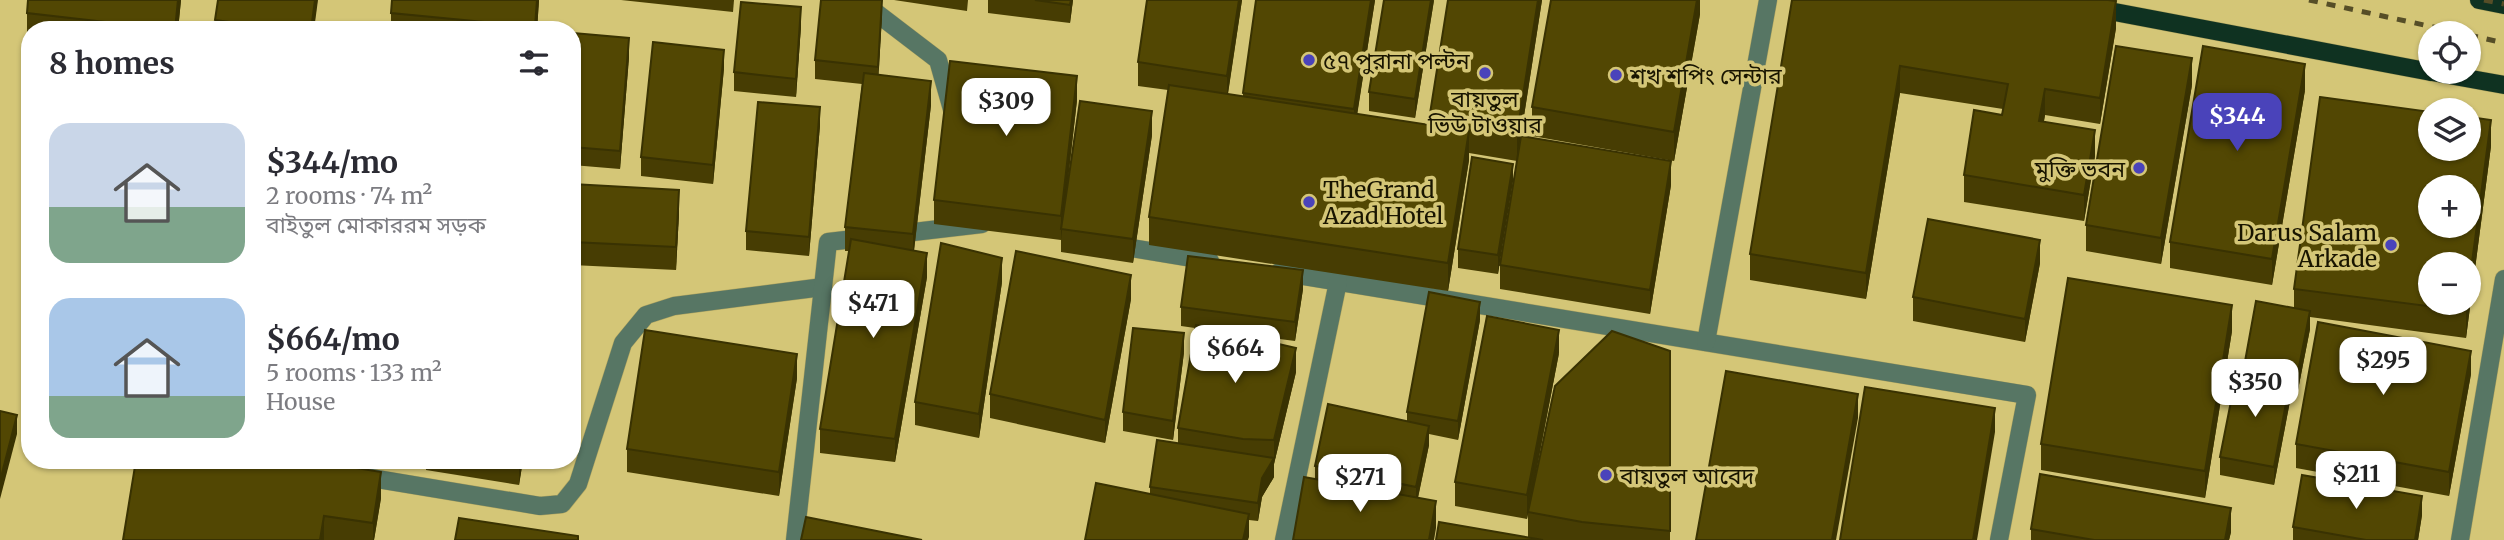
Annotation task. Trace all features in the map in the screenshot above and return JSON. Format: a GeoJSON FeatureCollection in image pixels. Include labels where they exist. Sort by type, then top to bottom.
{"type":"FeatureCollection","features":[{"type":"Feature","properties":{"kind":"main road"},"geometry":{"type":"LineString","coordinates":[[2051,0],[2418,70]]}},
{"type":"Feature","properties":{"kind":"main road"},"geometry":{"type":"LineString","coordinates":[[2479,0],[2504,5]]}},
{"type":"Feature","properties":{"kind":"main road"},"geometry":{"type":"LineString","coordinates":[[2481,81],[2504,85]]}},
{"type":"Feature","properties":{"kind":"street"},"geometry":{"type":"LineString","coordinates":[[838,0],[870,8],[938,60],[960,136]]}},
{"type":"Feature","properties":{"kind":"street"},"geometry":{"type":"LineString","coordinates":[[1706,342],[1768,0]]}},
{"type":"Feature","properties":{"kind":"street"},"geometry":{"type":"LineString","coordinates":[[795,540],[828,242],[988,221]]}},
{"type":"Feature","properties":{"kind":"street"},"geometry":{"type":"LineString","coordinates":[[1094,242],[1229,264]]}},
{"type":"Feature","properties":{"kind":"street"},"geometry":{"type":"LineString","coordinates":[[1256,269],[1658,341],[1706,342],[2027,394],[1999,540]]}},
{"type":"Feature","properties":{"kind":"street"},"geometry":{"type":"LineString","coordinates":[[2460,540],[2504,279]]}},
{"type":"Feature","properties":{"kind":"street"},"geometry":{"type":"LineString","coordinates":[[1284,540],[1338,282]]}},
{"type":"Feature","properties":{"kind":"street"},"geometry":{"type":"LineString","coordinates":[[344,473],[540,506],[562,504],[578,484],[623,343],[646,315],[674,306],[822,287]]}},
{"type":"Feature","properties":{"kind":"building"},"geometry":{"type":"Polygon","coordinates":[[[28,0],[178,0],[176,21],[97,21],[27,13],[28,0]]]}},
{"type":"Feature","properties":{"kind":"building"},"geometry":{"type":"Polygon","coordinates":[[[218,0],[315,0],[312,21],[215,20],[218,0]]]}},
{"type":"Feature","properties":{"kind":"building"},"geometry":{"type":"Polygon","coordinates":[[[392,0],[537,0],[535,21],[473,21],[391,13],[392,0]]]}},
{"type":"Feature","properties":{"kind":"building"},"geometry":{"type":"Polygon","coordinates":[[[821,0],[882,0],[878,67],[815,60],[821,0]]]}},
{"type":"Feature","properties":{"kind":"building"},"geometry":{"type":"Polygon","coordinates":[[[1035,0],[1071,0],[1070,5],[1035,0]]]}},
{"type":"Feature","properties":{"kind":"building"},"geometry":{"type":"Polygon","coordinates":[[[1147,0],[1239,0],[1227,76],[1138,62],[1147,0]]]}},
{"type":"Feature","properties":{"kind":"building","name":"৫৭ পুরানা পল্টন"},"geometry":{"type":"Polygon","coordinates":[[[1256,0],[1371,0],[1354,109],[1243,93],[1256,0]]]}},
{"type":"Feature","properties":{"kind":"building"},"geometry":{"type":"Polygon","coordinates":[[[1384,0],[1431,0],[1415,99],[1369,92],[1384,0]]]}},
{"type":"Feature","properties":{"kind":"building","name":"বায়তুল ভিউ টাওয়ার"},"geometry":{"type":"Polygon","coordinates":[[[1448,0],[1538,0],[1517,134],[1429,120],[1448,0]]]}},
{"type":"Feature","properties":{"kind":"building","name":"শখ শপিং সেন্টার"},"geometry":{"type":"Polygon","coordinates":[[[1551,0],[1697,0],[1674,132],[1532,107],[1551,0]]]}},
{"type":"Feature","properties":{"kind":"building"},"geometry":{"type":"Polygon","coordinates":[[[1792,0],[2116,1],[2100,98],[2045,89],[2039,121],[2095,130],[2084,195],[1964,175],[1974,110],[2002,115],[2008,84],[1900,66],[1866,273],[1750,254],[1792,0]]]}},
{"type":"Feature","properties":{"kind":"building"},"geometry":{"type":"Polygon","coordinates":[[[741,2],[801,7],[796,79],[734,72],[741,2]]]}},
{"type":"Feature","properties":{"kind":"building"},"geometry":{"type":"Polygon","coordinates":[[[581,34],[629,38],[620,151],[581,148],[581,34]]]}},
{"type":"Feature","properties":{"kind":"building"},"geometry":{"type":"Polygon","coordinates":[[[653,42],[724,50],[713,165],[641,157],[653,42]]]}},
{"type":"Feature","properties":{"kind":"building","name":"মুক্তি ভবন"},"geometry":{"type":"Polygon","coordinates":[[[2116,46],[2192,58],[2161,238],[2086,225],[2116,46]]]}},
{"type":"Feature","properties":{"kind":"building"},"geometry":{"type":"Polygon","coordinates":[[[2203,46],[2305,64],[2272,259],[2170,242],[2203,46]]]}},
{"type":"Feature","properties":{"kind":"building"},"geometry":{"type":"Polygon","coordinates":[[[950,61],[1077,76],[1061,216],[934,200],[950,61]]]}},
{"type":"Feature","properties":{"kind":"building"},"geometry":{"type":"Polygon","coordinates":[[[864,73],[931,81],[913,234],[845,227],[864,73]]]}},
{"type":"Feature","properties":{"kind":"building","name":"TheGrand Azad Hotel"},"geometry":{"type":"Polygon","coordinates":[[[1169,85],[1469,131],[1448,263],[1149,217],[1169,85]]]}},
{"type":"Feature","properties":{"kind":"building","name":"Darus Salam Arkade"},"geometry":{"type":"Polygon","coordinates":[[[2320,97],[2418,110],[2418,161],[2481,161],[2481,119],[2491,120],[2481,195],[2481,175],[2418,175],[2418,238],[2475,238],[2473,252],[2418,252],[2418,305],[2294,289],[2320,97]]]}},
{"type":"Feature","properties":{"kind":"building"},"geometry":{"type":"Polygon","coordinates":[[[1080,101],[1152,111],[1133,239],[1061,229],[1080,101]]]}},
{"type":"Feature","properties":{"kind":"building"},"geometry":{"type":"Polygon","coordinates":[[[758,102],[820,107],[809,237],[746,231],[758,102]]]}},
{"type":"Feature","properties":{"kind":"building"},"geometry":{"type":"Polygon","coordinates":[[[1521,136],[1671,161],[1650,290],[1500,265],[1521,136]]]}},
{"type":"Feature","properties":{"kind":"building"},"geometry":{"type":"Polygon","coordinates":[[[1472,157],[1513,164],[1498,255],[1458,249],[1472,157]]]}},
{"type":"Feature","properties":{"kind":"building"},"geometry":{"type":"Polygon","coordinates":[[[581,185],[679,190],[676,247],[581,242],[581,185]]]}},
{"type":"Feature","properties":{"kind":"building"},"geometry":{"type":"Polygon","coordinates":[[[1928,219],[2040,240],[2025,319],[1913,297],[1928,219]]]}},
{"type":"Feature","properties":{"kind":"building"},"geometry":{"type":"Polygon","coordinates":[[[851,239],[927,253],[895,439],[820,429],[851,239]]]}},
{"type":"Feature","properties":{"kind":"building"},"geometry":{"type":"Polygon","coordinates":[[[941,243],[1002,258],[979,414],[915,402],[941,243]]]}},
{"type":"Feature","properties":{"kind":"building"},"geometry":{"type":"Polygon","coordinates":[[[1016,251],[1131,275],[1105,420],[990,394],[1016,251]]]}},
{"type":"Feature","properties":{"kind":"building"},"geometry":{"type":"Polygon","coordinates":[[[1188,256],[1303,270],[1295,322],[1181,307],[1188,256]]]}},
{"type":"Feature","properties":{"kind":"building"},"geometry":{"type":"Polygon","coordinates":[[[2068,278],[2232,305],[2205,471],[2041,444],[2068,278]]]}},
{"type":"Feature","properties":{"kind":"building"},"geometry":{"type":"Polygon","coordinates":[[[1429,292],[1480,302],[1458,421],[1407,412],[1429,292]]]}},
{"type":"Feature","properties":{"kind":"building"},"geometry":{"type":"Polygon","coordinates":[[[2256,301],[2310,311],[2297,377],[2244,367],[2256,301]]]}},
{"type":"Feature","properties":{"kind":"building"},"geometry":{"type":"Polygon","coordinates":[[[1487,316],[1559,330],[1527,495],[1455,482],[1487,316]]]}},
{"type":"Feature","properties":{"kind":"building"},"geometry":{"type":"Polygon","coordinates":[[[2318,322],[2471,351],[2449,472],[2296,444],[2318,322]]]}},
{"type":"Feature","properties":{"kind":"building"},"geometry":{"type":"Polygon","coordinates":[[[1196,325],[1296,348],[1274,440],[1243,439],[1178,428],[1196,325]]]}},
{"type":"Feature","properties":{"kind":"building"},"geometry":{"type":"Polygon","coordinates":[[[1133,328],[1184,333],[1173,421],[1123,412],[1133,328]]]}},
{"type":"Feature","properties":{"kind":"building"},"geometry":{"type":"Polygon","coordinates":[[[645,330],[797,354],[779,472],[627,449],[645,330]]]}},
{"type":"Feature","properties":{"kind":"building","name":"বায়তুল আবেদ"},"geometry":{"type":"Polygon","coordinates":[[[1612,331],[1670,351],[1670,531],[1582,522],[1528,512],[1555,386],[1612,331]]]}},
{"type":"Feature","properties":{"kind":"building"},"geometry":{"type":"Polygon","coordinates":[[[1726,371],[1858,394],[1832,540],[1696,540],[1726,371]]]}},
{"type":"Feature","properties":{"kind":"building"},"geometry":{"type":"Polygon","coordinates":[[[2237,371],[2290,382],[2274,467],[2220,457],[2237,371]]]}},
{"type":"Feature","properties":{"kind":"building"},"geometry":{"type":"Polygon","coordinates":[[[1865,387],[1995,408],[1973,540],[1840,540],[1865,387]]]}},
{"type":"Feature","properties":{"kind":"building"},"geometry":{"type":"Polygon","coordinates":[[[1328,404],[1429,426],[1416,487],[1315,466],[1328,404]]]}},
{"type":"Feature","properties":{"kind":"building"},"geometry":{"type":"Polygon","coordinates":[[[0,411],[17,415],[0,481],[0,411]]]}},
{"type":"Feature","properties":{"kind":"building"},"geometry":{"type":"Polygon","coordinates":[[[1157,440],[1274,458],[1262,478],[1258,503],[1150,487],[1157,440]]]}},
{"type":"Feature","properties":{"kind":"building"},"geometry":{"type":"Polygon","coordinates":[[[135,469],[363,469],[381,472],[373,523],[324,516],[320,540],[123,540],[135,469]]]}},
{"type":"Feature","properties":{"kind":"building"},"geometry":{"type":"Polygon","coordinates":[[[2040,474],[2231,508],[2225,540],[2094,540],[2031,529],[2040,474]]]}},
{"type":"Feature","properties":{"kind":"building"},"geometry":{"type":"Polygon","coordinates":[[[2302,475],[2422,496],[2415,540],[2366,540],[2293,527],[2302,475]]]}},
{"type":"Feature","properties":{"kind":"building"},"geometry":{"type":"Polygon","coordinates":[[[1304,477],[1436,501],[1429,540],[1293,540],[1304,477]]]}},
{"type":"Feature","properties":{"kind":"building"},"geometry":{"type":"Polygon","coordinates":[[[1096,483],[1249,514],[1243,540],[1085,540],[1096,483]]]}},
{"type":"Feature","properties":{"kind":"building"},"geometry":{"type":"Polygon","coordinates":[[[806,517],[922,540],[801,540],[806,517]]]}},
{"type":"Feature","properties":{"kind":"building"},"geometry":{"type":"Polygon","coordinates":[[[459,518],[578,536],[578,540],[455,540],[459,518]]]}},
{"type":"Feature","properties":{"kind":"building"},"geometry":{"type":"Polygon","coordinates":[[[1439,522],[1543,540],[1436,540],[1439,522]]]}},
{"type":"Feature","properties":{"kind":"railway"},"geometry":{"type":"LineString","coordinates":[[2309,0],[2418,24]]}},
{"type":"Feature","properties":{"kind":"railway"},"geometry":{"type":"LineString","coordinates":[[2484,0],[2504,4]]}},
{"type":"Feature","properties":{"kind":"railway"},"geometry":{"type":"LineString","coordinates":[[2481,38],[2504,43]]}},
{"type":"Feature","properties":{"kind":"place","name":"৫৭ পুরানা পল্টন"},"geometry":{"type":"Point","coordinates":[1309,60]}},
{"type":"Feature","properties":{"kind":"place","name":"বায়তুল ভিউ টাওয়ার"},"geometry":{"type":"Point","coordinates":[1485,73]}},
{"type":"Feature","properties":{"kind":"place","name":"শখ শপিং সেন্টার"},"geometry":{"type":"Point","coordinates":[1616,75]}},
{"type":"Feature","properties":{"kind":"place","name":"মুক্তি ভবন"},"geometry":{"type":"Point","coordinates":[2139,168]}},
{"type":"Feature","properties":{"kind":"place","name":"TheGrand Azad Hotel"},"geometry":{"type":"Point","coordinates":[1309,202]}},
{"type":"Feature","properties":{"kind":"place","name":"Darus Salam Arkade"},"geometry":{"type":"Point","coordinates":[2391,245]}},
{"type":"Feature","properties":{"kind":"place","name":"বায়তুল আবেদ"},"geometry":{"type":"Point","coordinates":[1606,475]}}]}
